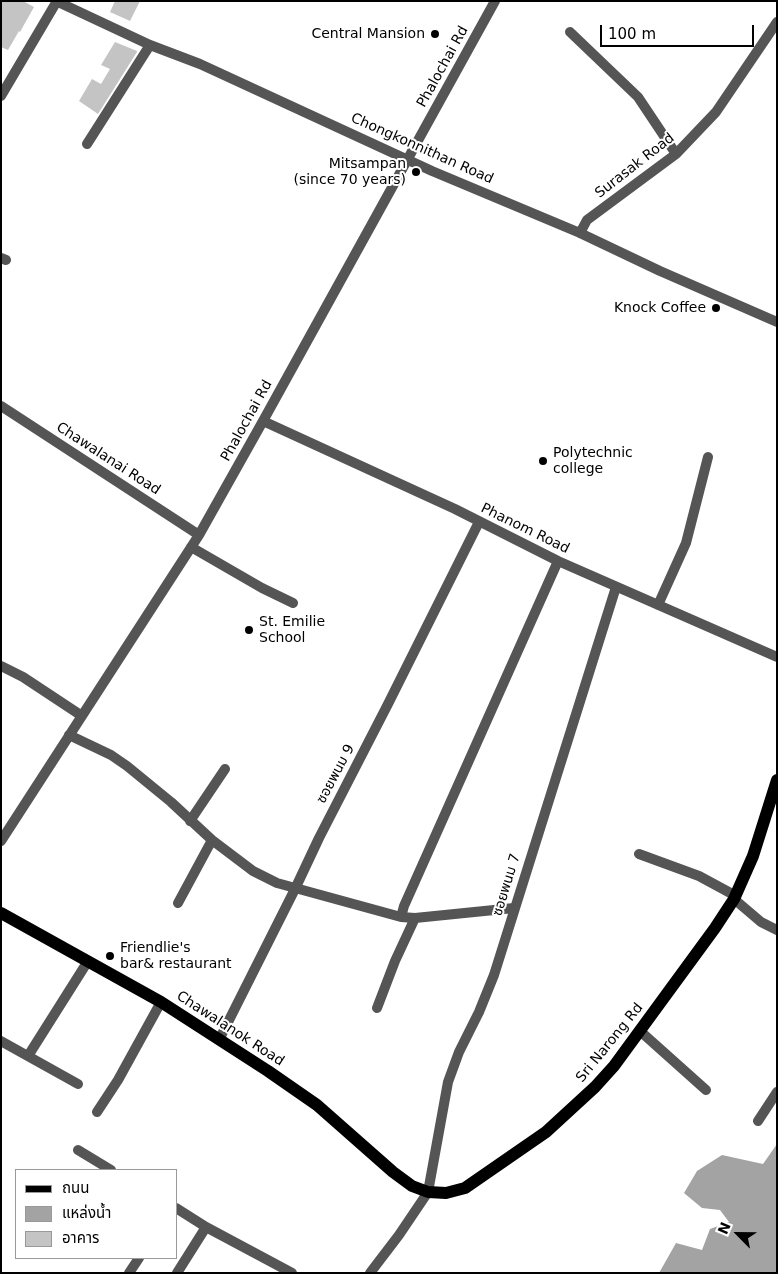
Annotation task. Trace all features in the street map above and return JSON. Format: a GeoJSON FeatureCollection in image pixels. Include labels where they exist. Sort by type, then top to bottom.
{"type":"FeatureCollection","features":[{"type":"Feature","properties":{"kind":"main road","name":"Sri Narong Rd"},"geometry":{"type":"LineString","coordinates":[[428,1192],[446,1193],[464,1188],[546,1132],[596,1087],[640,1031],[735,898],[753,856],[777,780]]}},
{"type":"Feature","properties":{"kind":"main road","name":"Chawalanok Road"},"geometry":{"type":"LineString","coordinates":[[1,914],[161,1002],[317,1105],[393,1172],[412,1186],[428,1192]]}},
{"type":"Feature","properties":{"kind":"street","name":"Chongkonnithan Road"},"geometry":{"type":"LineString","coordinates":[[56,1],[150,45],[200,64],[432,171],[580,233],[777,322]]}},
{"type":"Feature","properties":{"kind":"street"},"geometry":{"type":"LineString","coordinates":[[1,96],[56,1]]}},
{"type":"Feature","properties":{"kind":"street","name":"Phalochai Rd"},"geometry":{"type":"LineString","coordinates":[[1,842],[199,535],[495,1]]}},
{"type":"Feature","properties":{"kind":"street","name":"Surasak Road"},"geometry":{"type":"LineString","coordinates":[[580,233],[587,220],[676,154],[716,112],[777,22]]}},
{"type":"Feature","properties":{"kind":"street"},"geometry":{"type":"LineString","coordinates":[[570,32],[638,96],[676,154]]}},
{"type":"Feature","properties":{"kind":"street"},"geometry":{"type":"LineString","coordinates":[[87,144],[150,45]]}},
{"type":"Feature","properties":{"kind":"street","name":"Chawalanai Road"},"geometry":{"type":"LineString","coordinates":[[1,406],[199,535]]}},
{"type":"Feature","properties":{"kind":"street","name":"Phanom Road"},"geometry":{"type":"LineString","coordinates":[[263,421],[455,509],[558,562],[777,657]]}},
{"type":"Feature","properties":{"kind":"street"},"geometry":{"type":"LineString","coordinates":[[658,605],[686,543],[708,457]]}},
{"type":"Feature","properties":{"kind":"street","name":"ซอยพนม 9"},"geometry":{"type":"LineString","coordinates":[[219,1040],[479,522]]}},
{"type":"Feature","properties":{"kind":"street"},"geometry":{"type":"LineString","coordinates":[[191,547],[262,588],[293,603]]}},
{"type":"Feature","properties":{"kind":"street"},"geometry":{"type":"LineString","coordinates":[[401,917],[404,906],[558,562]]}},
{"type":"Feature","properties":{"kind":"street","name":"ซอยพนม 7"},"geometry":{"type":"LineString","coordinates":[[428,1192],[448,1082],[459,1052],[479,1012],[494,975],[616,586]]}},
{"type":"Feature","properties":{"kind":"street"},"geometry":{"type":"LineString","coordinates":[[1,666],[23,677],[82,716]]}},
{"type":"Feature","properties":{"kind":"street"},"geometry":{"type":"LineString","coordinates":[[69,735],[119,761],[171,802],[190,822],[252,871],[277,883],[401,917],[415,918],[514,908]]}},
{"type":"Feature","properties":{"kind":"street"},"geometry":{"type":"LineString","coordinates":[[190,822],[225,769]]}},
{"type":"Feature","properties":{"kind":"street"},"geometry":{"type":"LineString","coordinates":[[178,903],[212,840]]}},
{"type":"Feature","properties":{"kind":"street"},"geometry":{"type":"LineString","coordinates":[[638,854],[699,876],[735,898],[761,922],[777,930]]}},
{"type":"Feature","properties":{"kind":"street"},"geometry":{"type":"LineString","coordinates":[[377,1008],[395,961],[415,918]]}},
{"type":"Feature","properties":{"kind":"street"},"geometry":{"type":"LineString","coordinates":[[28,1056],[88,961]]}},
{"type":"Feature","properties":{"kind":"street"},"geometry":{"type":"LineString","coordinates":[[97,1112],[118,1080],[161,1002]]}},
{"type":"Feature","properties":{"kind":"street"},"geometry":{"type":"LineString","coordinates":[[640,1031],[706,1090]]}},
{"type":"Feature","properties":{"kind":"street"},"geometry":{"type":"LineString","coordinates":[[1,1041],[78,1084]]}},
{"type":"Feature","properties":{"kind":"street"},"geometry":{"type":"LineString","coordinates":[[758,1121],[777,1092]]}},
{"type":"Feature","properties":{"kind":"street"},"geometry":{"type":"LineString","coordinates":[[78,1150],[109,1169]]}},
{"type":"Feature","properties":{"kind":"street"},"geometry":{"type":"LineString","coordinates":[[370,1273],[428,1192]]}},
{"type":"Feature","properties":{"kind":"street"},"geometry":{"type":"LineString","coordinates":[[178,1209],[206,1227],[292,1273]]}},
{"type":"Feature","properties":{"kind":"street"},"geometry":{"type":"LineString","coordinates":[[178,1273],[206,1227]]}},
{"type":"Feature","properties":{"kind":"street"},"geometry":{"type":"LineString","coordinates":[[129,1273],[138,1259]]}},
{"type":"Feature","properties":{"kind":"water"},"geometry":{"type":"Polygon","coordinates":[[[777,1144],[777,1273],[659,1273],[676,1243],[702,1250],[710,1229],[729,1222],[720,1210],[702,1208],[684,1193],[697,1171],[722,1155],[763,1164],[777,1144]]]}},
{"type":"Feature","properties":{"kind":"building"},"geometry":{"type":"Polygon","coordinates":[[[1,1],[23,1],[34,7],[8,50],[1,47],[1,1]]]}},
{"type":"Feature","properties":{"kind":"building"},"geometry":{"type":"Polygon","coordinates":[[[115,1],[140,1],[130,21],[110,12],[115,1]]]}},
{"type":"Feature","properties":{"kind":"building"},"geometry":{"type":"Polygon","coordinates":[[[115,42],[137,52],[98,114],[79,101],[92,79],[101,84],[110,69],[101,65],[115,42]]]}},
{"type":"Feature","properties":{"kind":"place","name":"Central Mansion"},"geometry":{"type":"Point","coordinates":[435,34]}},
{"type":"Feature","properties":{"kind":"place","name":"Mitsampan (since 70 years)"},"geometry":{"type":"Point","coordinates":[416,172]}},
{"type":"Feature","properties":{"kind":"place","name":"Knock Coffee"},"geometry":{"type":"Point","coordinates":[716,308]}},
{"type":"Feature","properties":{"kind":"place","name":"Polytechnic college"},"geometry":{"type":"Point","coordinates":[543,461]}},
{"type":"Feature","properties":{"kind":"place","name":"St. Emilie School"},"geometry":{"type":"Point","coordinates":[249,630]}},
{"type":"Feature","properties":{"kind":"place","name":"Friendlie's bar& restaurant"},"geometry":{"type":"Point","coordinates":[110,956]}}]}
